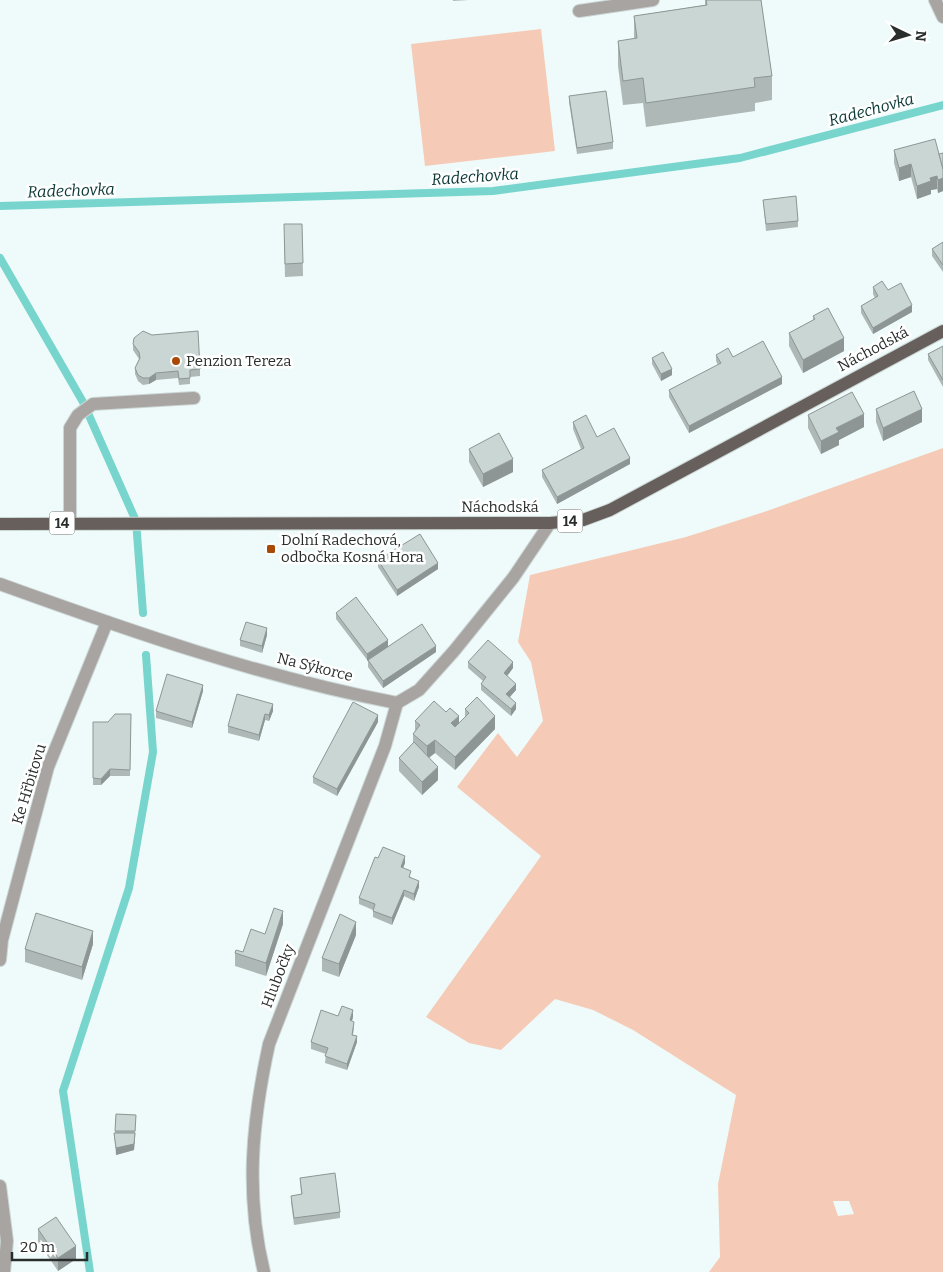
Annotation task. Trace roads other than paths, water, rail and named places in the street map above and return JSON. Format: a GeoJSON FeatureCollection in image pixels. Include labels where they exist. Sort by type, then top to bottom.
{"type":"FeatureCollection","features":[{"type":"Feature","properties":{"kind":"main road","name":"Náchodská"},"geometry":{"type":"LineString","coordinates":[[0,524],[550,523],[583,520],[610,510],[943,331]]}},
{"type":"Feature","properties":{"kind":"street"},"geometry":{"type":"LineString","coordinates":[[579,11],[653,0]]}},
{"type":"Feature","properties":{"kind":"street"},"geometry":{"type":"LineString","coordinates":[[935,0],[943,17]]}},
{"type":"Feature","properties":{"kind":"street"},"geometry":{"type":"LineString","coordinates":[[70,523],[70,428],[78,414],[93,404],[194,398]]}},
{"type":"Feature","properties":{"kind":"street"},"geometry":{"type":"LineString","coordinates":[[397,703],[419,690],[454,651],[512,578],[550,523]]}},
{"type":"Feature","properties":{"kind":"street","name":"Na Sýkorce"},"geometry":{"type":"LineString","coordinates":[[0,584],[107,622],[274,674],[397,703]]}},
{"type":"Feature","properties":{"kind":"street","name":"Ke Hřbitovu"},"geometry":{"type":"LineString","coordinates":[[0,960],[2,940],[48,767],[107,622]]}},
{"type":"Feature","properties":{"kind":"street","name":"Hlubočky"},"geometry":{"type":"LineString","coordinates":[[264,1272],[256,1238],[252,1196],[258,1102],[269,1044],[385,746],[397,703]]}},
{"type":"Feature","properties":{"kind":"street"},"geometry":{"type":"LineString","coordinates":[[0,1186],[6,1240],[4,1272]]}},
{"type":"Feature","properties":{"kind":"waterway","name":"Radechovka"},"geometry":{"type":"LineString","coordinates":[[0,206],[493,191],[740,158],[943,105]]}},
{"type":"Feature","properties":{"kind":"waterway"},"geometry":{"type":"LineString","coordinates":[[0,258],[83,402],[136,521],[143,613]]}},
{"type":"Feature","properties":{"kind":"waterway"},"geometry":{"type":"LineString","coordinates":[[90,1272],[63,1091],[129,888],[153,752],[146,655]]}},
{"type":"Feature","properties":{"kind":"place","name":"Penzion Tereza"},"geometry":{"type":"Point","coordinates":[176,361]}},
{"type":"Feature","properties":{"kind":"place","name":"Dolní Radechová, odbočka Kosná Hora"},"geometry":{"type":"Point","coordinates":[271,549]}}]}
